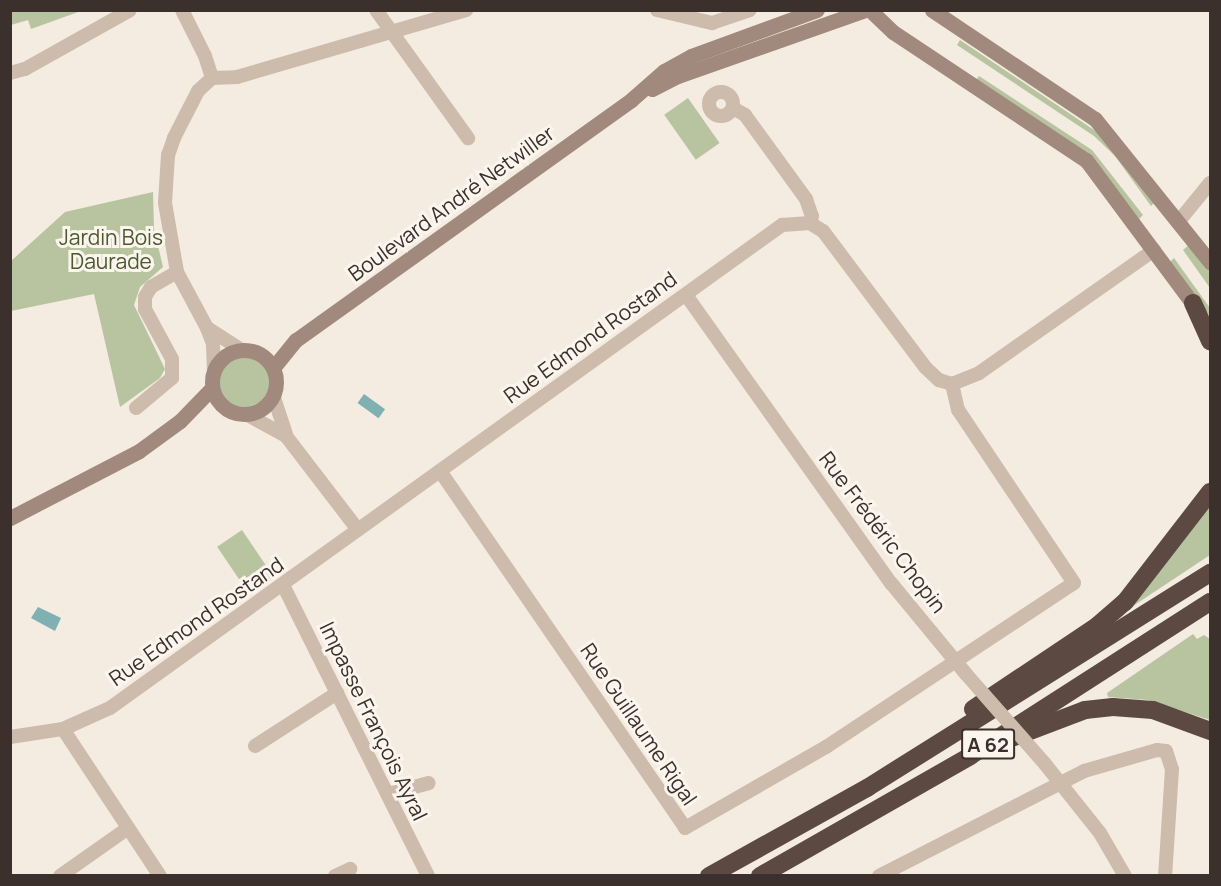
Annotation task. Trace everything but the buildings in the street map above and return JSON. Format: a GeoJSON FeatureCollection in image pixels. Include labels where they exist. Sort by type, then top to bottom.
{"type":"FeatureCollection","features":[{"type":"Feature","properties":{"kind":"highway"},"geometry":{"type":"LineString","coordinates":[[1193,303],[1210,341]]}},
{"type":"Feature","properties":{"kind":"highway"},"geometry":{"type":"LineString","coordinates":[[805,822],[1097,626],[1144,581],[1210,492]]}},
{"type":"Feature","properties":{"kind":"highway","name":"A 62"},"geometry":{"type":"LineString","coordinates":[[709,876],[1035,686],[1210,573]]}},
{"type":"Feature","properties":{"kind":"highway","name":"A 62"},"geometry":{"type":"LineString","coordinates":[[760,876],[970,756],[1210,602]]}},
{"type":"Feature","properties":{"kind":"highway"},"geometry":{"type":"LineString","coordinates":[[970,756],[1070,715],[1099,708],[1153,710],[1210,731]]}},
{"type":"Feature","properties":{"kind":"main road","name":"Boulevard André Netwiller"},"geometry":{"type":"LineString","coordinates":[[273,368],[296,340],[631,100],[676,64],[818,10]]}},
{"type":"Feature","properties":{"kind":"main road","name":"Boulevard André Netwiller"},"geometry":{"type":"LineString","coordinates":[[631,100],[678,76],[865,10]]}},
{"type":"Feature","properties":{"kind":"main road"},"geometry":{"type":"LineString","coordinates":[[870,10],[893,32],[1086,160],[1210,328]]}},
{"type":"Feature","properties":{"kind":"main road"},"geometry":{"type":"LineString","coordinates":[[932,10],[1095,119],[1179,220],[1210,262]]}},
{"type":"Feature","properties":{"kind":"main road","name":"Boulevard André Netwiller"},"geometry":{"type":"LineString","coordinates":[[257,352],[296,340]]}},
{"type":"Feature","properties":{"kind":"main road"},"geometry":{"type":"LineString","coordinates":[[241,350],[257,352],[273,368],[273,395],[262,408],[246,414],[222,405],[212,388],[214,370],[225,355],[241,350]]}},
{"type":"Feature","properties":{"kind":"main road"},"geometry":{"type":"LineString","coordinates":[[10,518],[115,465],[180,421],[212,388]]}},
{"type":"Feature","properties":{"kind":"main road"},"geometry":{"type":"LineString","coordinates":[[180,421],[222,405]]}},
{"type":"Feature","properties":{"kind":"street"},"geometry":{"type":"LineString","coordinates":[[10,73],[25,69],[130,10]]}},
{"type":"Feature","properties":{"kind":"street"},"geometry":{"type":"LineString","coordinates":[[182,10],[205,56],[212,78]]}},
{"type":"Feature","properties":{"kind":"street"},"geometry":{"type":"LineString","coordinates":[[376,10],[468,138]]}},
{"type":"Feature","properties":{"kind":"street"},"geometry":{"type":"LineString","coordinates":[[214,370],[207,328],[177,272],[165,203],[168,155],[181,119],[198,91],[212,78],[233,78],[466,10]]}},
{"type":"Feature","properties":{"kind":"street"},"geometry":{"type":"LineString","coordinates":[[657,10],[712,23],[750,10]]}},
{"type":"Feature","properties":{"kind":"street"},"geometry":{"type":"LineString","coordinates":[[731,17],[738,39]]}},
{"type":"Feature","properties":{"kind":"street"},"geometry":{"type":"LineString","coordinates":[[712,23],[719,46]]}},
{"type":"Feature","properties":{"kind":"street"},"geometry":{"type":"LineString","coordinates":[[733,108],[745,115],[806,199],[812,216],[810,223],[832,242],[926,368],[939,380],[952,384],[979,373],[1154,250]]}},
{"type":"Feature","properties":{"kind":"street"},"geometry":{"type":"LineString","coordinates":[[1179,220],[1210,183]]}},
{"type":"Feature","properties":{"kind":"street","name":"Rue Edmond Rostand"},"geometry":{"type":"LineString","coordinates":[[10,736],[63,729],[110,708],[783,225],[810,223]]}},
{"type":"Feature","properties":{"kind":"street"},"geometry":{"type":"LineString","coordinates":[[136,408],[172,378],[172,359],[145,309],[145,297],[151,287],[177,272]]}},
{"type":"Feature","properties":{"kind":"street","name":"Rue Frédéric Chopin"},"geometry":{"type":"LineString","coordinates":[[686,295],[891,583],[966,674],[1061,782],[1100,833],[1125,876]]}},
{"type":"Feature","properties":{"kind":"street"},"geometry":{"type":"LineString","coordinates":[[207,328],[221,340],[241,350]]}},
{"type":"Feature","properties":{"kind":"street"},"geometry":{"type":"LineString","coordinates":[[952,384],[958,410],[1074,583],[1004,632],[954,659]]}},
{"type":"Feature","properties":{"kind":"street"},"geometry":{"type":"LineString","coordinates":[[273,395],[286,436],[358,530]]}},
{"type":"Feature","properties":{"kind":"street"},"geometry":{"type":"LineString","coordinates":[[246,414],[286,436]]}},
{"type":"Feature","properties":{"kind":"street","name":"Rue Guillaume Rigal"},"geometry":{"type":"LineString","coordinates":[[440,471],[685,828],[826,747],[954,659]]}},
{"type":"Feature","properties":{"kind":"street","name":"Impasse François Ayral"},"geometry":{"type":"LineString","coordinates":[[283,585],[428,876]]}},
{"type":"Feature","properties":{"kind":"street"},"geometry":{"type":"LineString","coordinates":[[255,746],[337,693]]}},
{"type":"Feature","properties":{"kind":"street"},"geometry":{"type":"LineString","coordinates":[[63,729],[160,876]]}},
{"type":"Feature","properties":{"kind":"street"},"geometry":{"type":"LineString","coordinates":[[879,876],[1084,771],[1157,750],[1166,751],[1172,769],[1165,876]]}},
{"type":"Feature","properties":{"kind":"street"},"geometry":{"type":"LineString","coordinates":[[388,794],[429,783]]}},
{"type":"Feature","properties":{"kind":"street"},"geometry":{"type":"LineString","coordinates":[[60,876],[128,828]]}},
{"type":"Feature","properties":{"kind":"street"},"geometry":{"type":"LineString","coordinates":[[336,876],[350,869]]}},
{"type":"Feature","properties":{"kind":"green space"},"geometry":{"type":"Polygon","coordinates":[[[11,10],[81,11],[31,29],[28,20],[11,25],[11,10]]]}},
{"type":"Feature","properties":{"kind":"green space"},"geometry":{"type":"Polygon","coordinates":[[[960,40],[1100,134],[1156,201],[1151,206],[1115,156],[1094,136],[957,45],[960,40]]]}},
{"type":"Feature","properties":{"kind":"green space"},"geometry":{"type":"Polygon","coordinates":[[[979,76],[1092,150],[1143,215],[1139,219],[1094,160],[976,80],[979,76]]]}},
{"type":"Feature","properties":{"kind":"green space"},"geometry":{"type":"Polygon","coordinates":[[[688,98],[720,143],[696,160],[664,115],[688,98]]]}},
{"type":"Feature","properties":{"kind":"green space","name":"Jardin Bois Daurade"},"geometry":{"type":"Polygon","coordinates":[[[153,192],[154,229],[163,267],[140,287],[134,305],[165,369],[160,378],[120,407],[94,294],[11,311],[11,261],[65,212],[153,192]]]}},
{"type":"Feature","properties":{"kind":"green space"},"geometry":{"type":"Polygon","coordinates":[[[1190,244],[1210,271],[1210,288],[1183,250],[1190,244]]]}},
{"type":"Feature","properties":{"kind":"green space"},"geometry":{"type":"Polygon","coordinates":[[[1174,258],[1210,308],[1210,319],[1170,262],[1174,258]]]}},
{"type":"Feature","properties":{"kind":"green space"},"geometry":{"type":"Polygon","coordinates":[[[239,355],[249,355],[263,362],[270,381],[263,400],[249,407],[239,407],[229,403],[222,396],[218,386],[218,376],[222,366],[229,359],[239,355]]]}},
{"type":"Feature","properties":{"kind":"green space"},"geometry":{"type":"Polygon","coordinates":[[[1210,504],[1210,555],[1127,610],[1210,504]]]}},
{"type":"Feature","properties":{"kind":"green space"},"geometry":{"type":"Polygon","coordinates":[[[242,530],[274,577],[249,594],[217,547],[242,530]]]}},
{"type":"Feature","properties":{"kind":"green space"},"geometry":{"type":"Polygon","coordinates":[[[1193,634],[1197,639],[1204,635],[1210,639],[1210,720],[1148,700],[1108,697],[1107,693],[1193,634]]]}},
{"type":"Feature","properties":{"kind":"water"},"geometry":{"type":"Polygon","coordinates":[[[364,394],[385,409],[379,418],[358,403],[364,394]]]}},
{"type":"Feature","properties":{"kind":"water"},"geometry":{"type":"Polygon","coordinates":[[[38,607],[61,618],[55,631],[31,618],[38,607]]]}}]}
